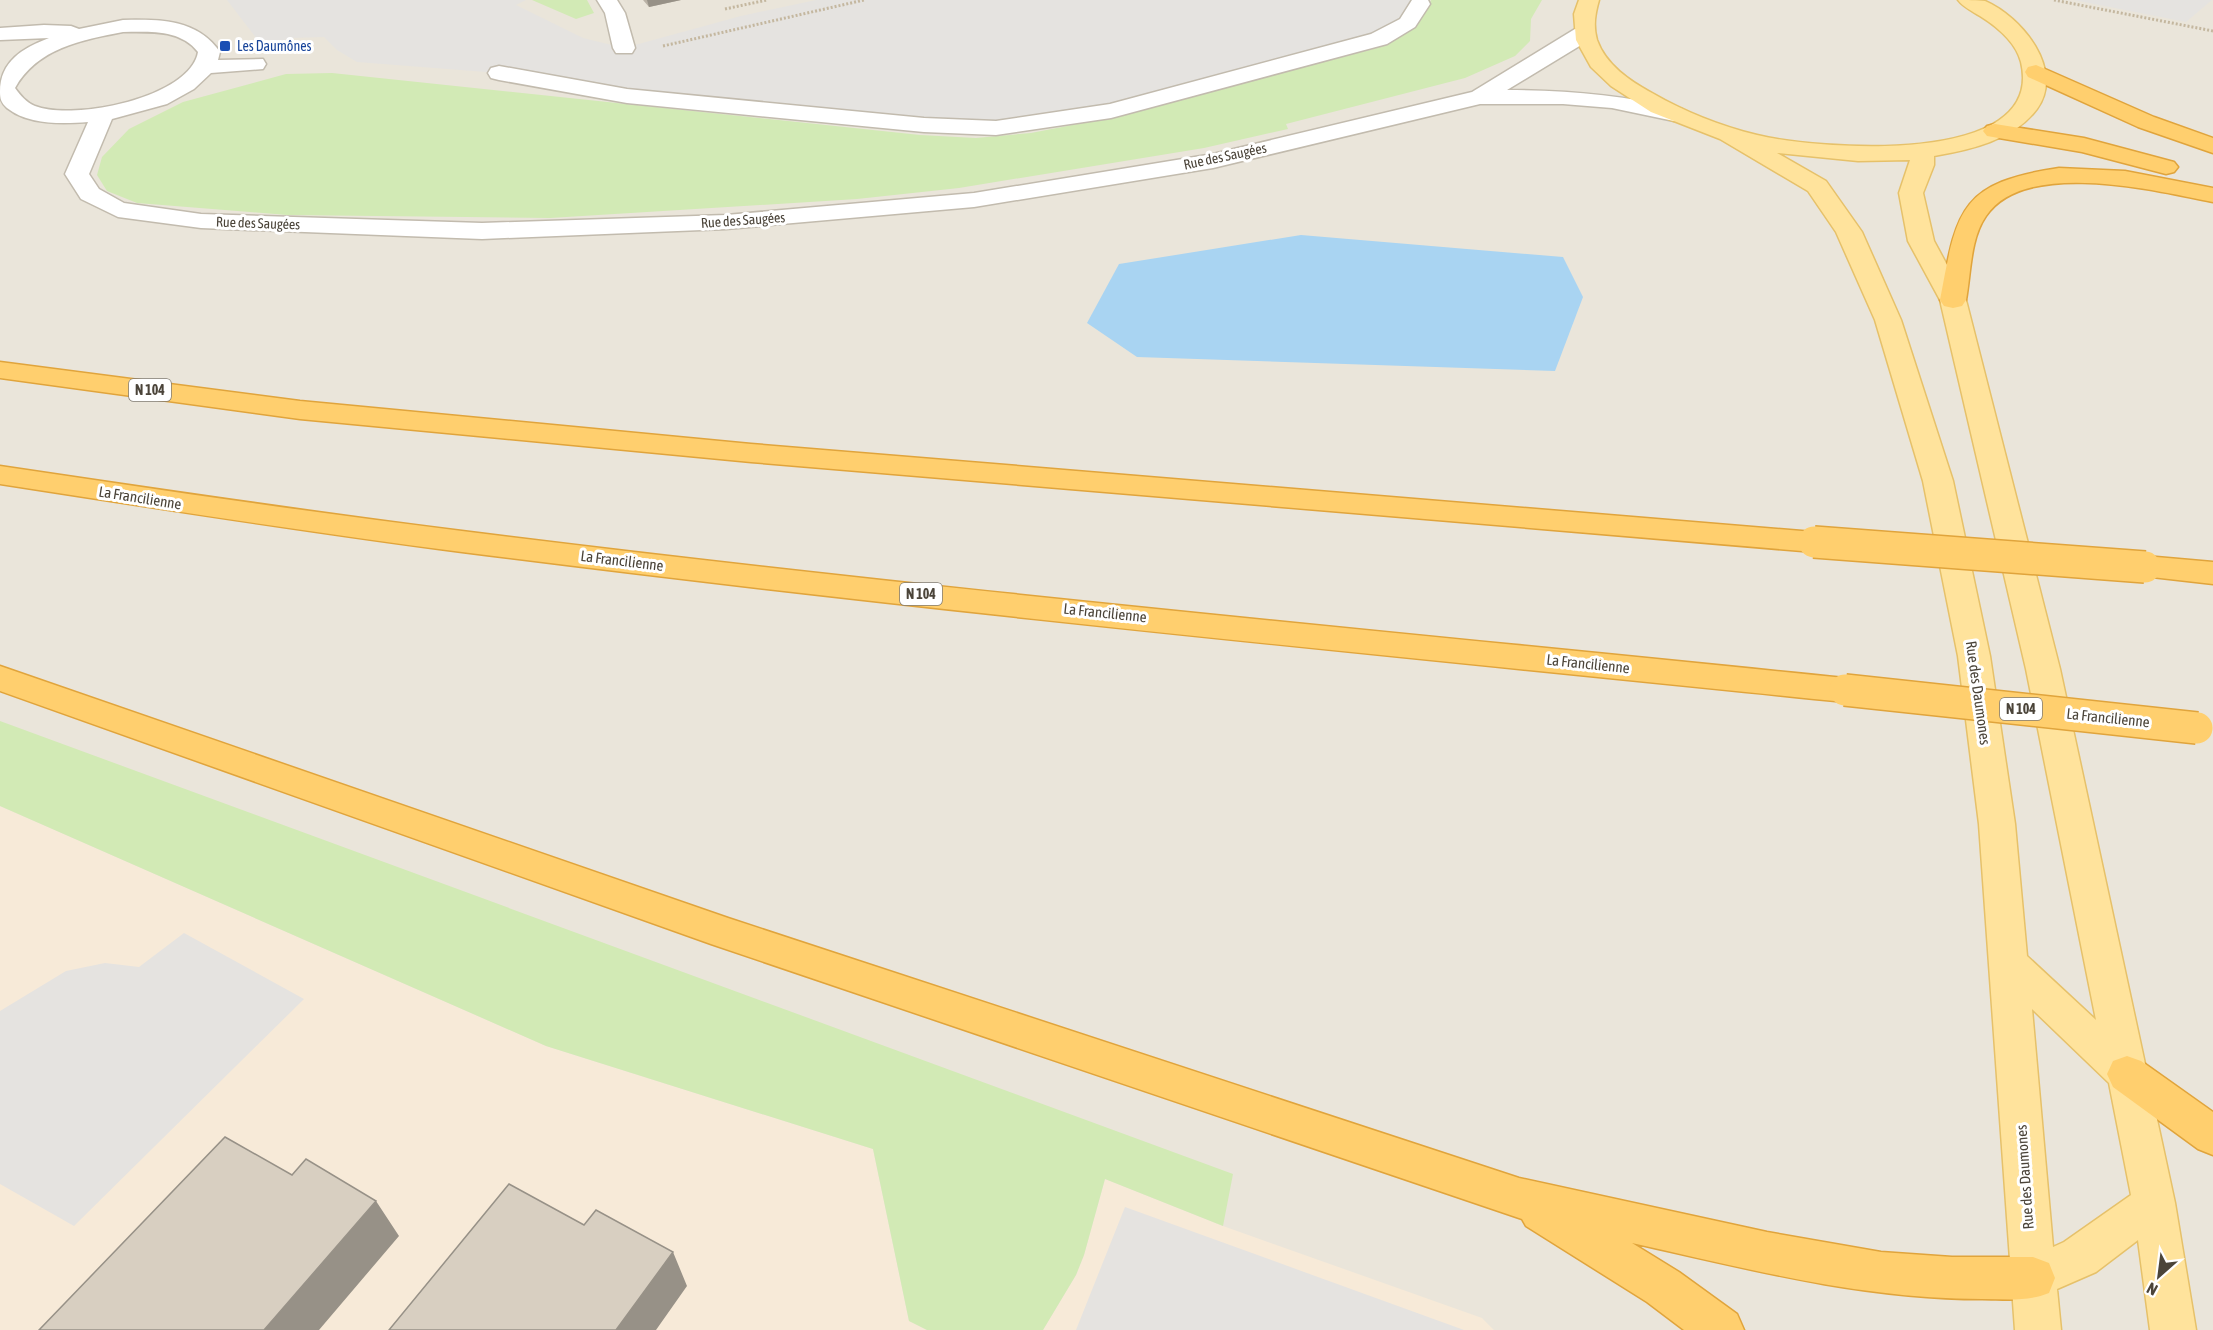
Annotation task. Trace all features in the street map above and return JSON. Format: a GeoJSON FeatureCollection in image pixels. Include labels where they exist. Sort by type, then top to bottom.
{"type":"FeatureCollection","features":[{"type":"Feature","properties":{"kind":"highway"},"geometry":{"type":"LineString","coordinates":[[2036,72],[2146,122],[2213,146]]}},
{"type":"Feature","properties":{"kind":"highway"},"geometry":{"type":"LineString","coordinates":[[1995,131],[2084,145],[2169,168],[2213,185]]}},
{"type":"Feature","properties":{"kind":"highway"},"geometry":{"type":"LineString","coordinates":[[1953,300],[1968,229],[1978,209],[2013,185],[2045,177],[2102,176],[2213,195]]}},
{"type":"Feature","properties":{"kind":"highway","name":"N 104"},"geometry":{"type":"LineString","coordinates":[[0,370],[300,410],[739,452],[2213,573]]}},
{"type":"Feature","properties":{"kind":"highway","name":"La Francilienne"},"geometry":{"type":"LineString","coordinates":[[0,475],[200,507],[696,571],[2205,728]]}},
{"type":"Feature","properties":{"kind":"highway"},"geometry":{"type":"LineString","coordinates":[[0,678],[724,933],[1519,1198],[1767,1253],[1881,1274],[1953,1278],[2033,1278]]}},
{"type":"Feature","properties":{"kind":"highway"},"geometry":{"type":"LineString","coordinates":[[2127,1074],[2213,1137]]}},
{"type":"Feature","properties":{"kind":"highway"},"geometry":{"type":"LineString","coordinates":[[1519,1198],[1663,1287],[1721,1330]]}},
{"type":"Feature","properties":{"kind":"main road"},"geometry":{"type":"LineString","coordinates":[[1589,0],[1583,16],[1584,34],[1591,52],[1622,84],[1674,114],[1728,134],[1811,151],[1881,154],[1950,147],[1995,131],[2027,108],[2034,96],[2036,72],[2029,52],[2022,42],[1977,2]]}},
{"type":"Feature","properties":{"kind":"main road","name":"Rue des Daumones"},"geometry":{"type":"LineString","coordinates":[[1728,134],[1816,186],[1849,232],[1888,320],[1938,481],[1974,657],[1997,824],[2038,1330]]}},
{"type":"Feature","properties":{"kind":"main road"},"geometry":{"type":"LineString","coordinates":[[1922,151],[1922,165],[1911,193],[1921,241],[1953,300],[2043,669],[2154,1203],[2173,1330]]}},
{"type":"Feature","properties":{"kind":"main road"},"geometry":{"type":"LineString","coordinates":[[2010,964],[2127,1074]]}},
{"type":"Feature","properties":{"kind":"main road"},"geometry":{"type":"LineString","coordinates":[[2033,1278],[2080,1257],[2154,1203]]}},
{"type":"Feature","properties":{"kind":"street"},"geometry":{"type":"LineString","coordinates":[[607,0],[615,13],[624,48]]}},
{"type":"Feature","properties":{"kind":"street"},"geometry":{"type":"LineString","coordinates":[[499,73],[627,96],[924,125],[996,128],[1111,111],[1379,39],[1408,23],[1420,4]]}},
{"type":"Feature","properties":{"kind":"street"},"geometry":{"type":"LineString","coordinates":[[123,26],[155,26],[184,31],[202,40],[209,52],[205,67],[180,89],[150,103],[103,114],[60,117],[23,110],[7,98],[4,88],[5,70],[26,58],[53,44],[85,33],[123,26]]}},
{"type":"Feature","properties":{"kind":"street"},"geometry":{"type":"LineString","coordinates":[[0,34],[44,31],[85,33]]}},
{"type":"Feature","properties":{"kind":"street","name":"Rue des Saugées"},"geometry":{"type":"LineString","coordinates":[[1480,98],[1584,34]]}},
{"type":"Feature","properties":{"kind":"street"},"geometry":{"type":"LineString","coordinates":[[205,67],[255,64]]}},
{"type":"Feature","properties":{"kind":"street","name":"Rue des Saugées"},"geometry":{"type":"LineString","coordinates":[[103,114],[77,174],[90,194],[118,210],[201,221],[482,231],[726,222],[974,200],[1213,160],[1480,98],[1563,97],[1612,101],[1674,114]]}},
{"type":"Feature","properties":{"kind":"path"},"geometry":{"type":"LineString","coordinates":[[725,9],[767,0]]}},
{"type":"Feature","properties":{"kind":"path"},"geometry":{"type":"LineString","coordinates":[[661,46],[864,0]]}},
{"type":"Feature","properties":{"kind":"path"},"geometry":{"type":"LineString","coordinates":[[2054,0],[2213,31]]}},
{"type":"Feature","properties":{"kind":"path"},"geometry":{"type":"LineString","coordinates":[[2122,14],[2127,7]]}},
{"type":"Feature","properties":{"kind":"shaded area"},"geometry":{"type":"Polygon","coordinates":[[[0,0],[2213,0],[2213,1330],[0,1330],[0,0]]]}},
{"type":"Feature","properties":{"kind":"shaded area"},"geometry":{"type":"Polygon","coordinates":[[[227,0],[526,0],[516,5],[583,38],[624,48],[741,16],[816,0],[1421,0],[1408,23],[1225,80],[996,128],[627,96],[499,73],[357,62],[337,50],[324,37],[290,38],[263,47],[227,0]]]}},
{"type":"Feature","properties":{"kind":"shaded area"},"geometry":{"type":"Polygon","coordinates":[[[2074,0],[2212,0],[2186,22],[2074,0]]]}},
{"type":"Feature","properties":{"kind":"shaded area"},"geometry":{"type":"Polygon","coordinates":[[[0,806],[546,1046],[873,1149],[909,1321],[927,1330],[0,1330],[0,806]]]}},
{"type":"Feature","properties":{"kind":"shaded area"},"geometry":{"type":"Polygon","coordinates":[[[184,933],[304,999],[74,1226],[0,1184],[0,1011],[66,971],[105,963],[139,967],[184,933]]]}},
{"type":"Feature","properties":{"kind":"shaded area"},"geometry":{"type":"Polygon","coordinates":[[[1105,1179],[1223,1226],[1482,1318],[1494,1330],[1043,1330],[1076,1275],[1084,1255],[1105,1179]]]}},
{"type":"Feature","properties":{"kind":"shaded area"},"geometry":{"type":"Polygon","coordinates":[[[1125,1207],[1464,1330],[1076,1330],[1125,1207]]]}},
{"type":"Feature","properties":{"kind":"green space"},"geometry":{"type":"Polygon","coordinates":[[[532,0],[587,0],[594,13],[576,19],[532,0]]]}},
{"type":"Feature","properties":{"kind":"green space"},"geometry":{"type":"Polygon","coordinates":[[[1431,0],[1542,0],[1531,19],[1530,41],[1515,56],[1465,78],[1286,124],[1288,129],[1204,148],[959,188],[857,199],[550,218],[287,215],[137,203],[107,191],[97,175],[102,157],[129,129],[183,102],[286,74],[332,73],[920,135],[976,138],[1031,133],[1098,120],[1377,48],[1395,40],[1415,25],[1431,0]]]}},
{"type":"Feature","properties":{"kind":"green space"},"geometry":{"type":"Polygon","coordinates":[[[0,721],[1233,1174],[1223,1226],[1105,1179],[1084,1255],[1076,1275],[1043,1330],[927,1330],[909,1321],[873,1149],[546,1046],[0,806],[0,721]]]}},
{"type":"Feature","properties":{"kind":"water"},"geometry":{"type":"Polygon","coordinates":[[[1301,235],[1563,257],[1583,297],[1555,371],[1137,357],[1087,323],[1119,264],[1301,235]]]}},
{"type":"Feature","properties":{"kind":"building"},"geometry":{"type":"Polygon","coordinates":[[[225,1137],[292,1175],[306,1159],[376,1201],[264,1330],[39,1330],[225,1137]]]}},
{"type":"Feature","properties":{"kind":"building"},"geometry":{"type":"Polygon","coordinates":[[[509,1184],[584,1225],[596,1210],[673,1252],[616,1330],[389,1330],[509,1184]]]}},
{"type":"Feature","properties":{"kind":"place","name":"Les Daumônes"},"geometry":{"type":"Point","coordinates":[225,46]}}]}
